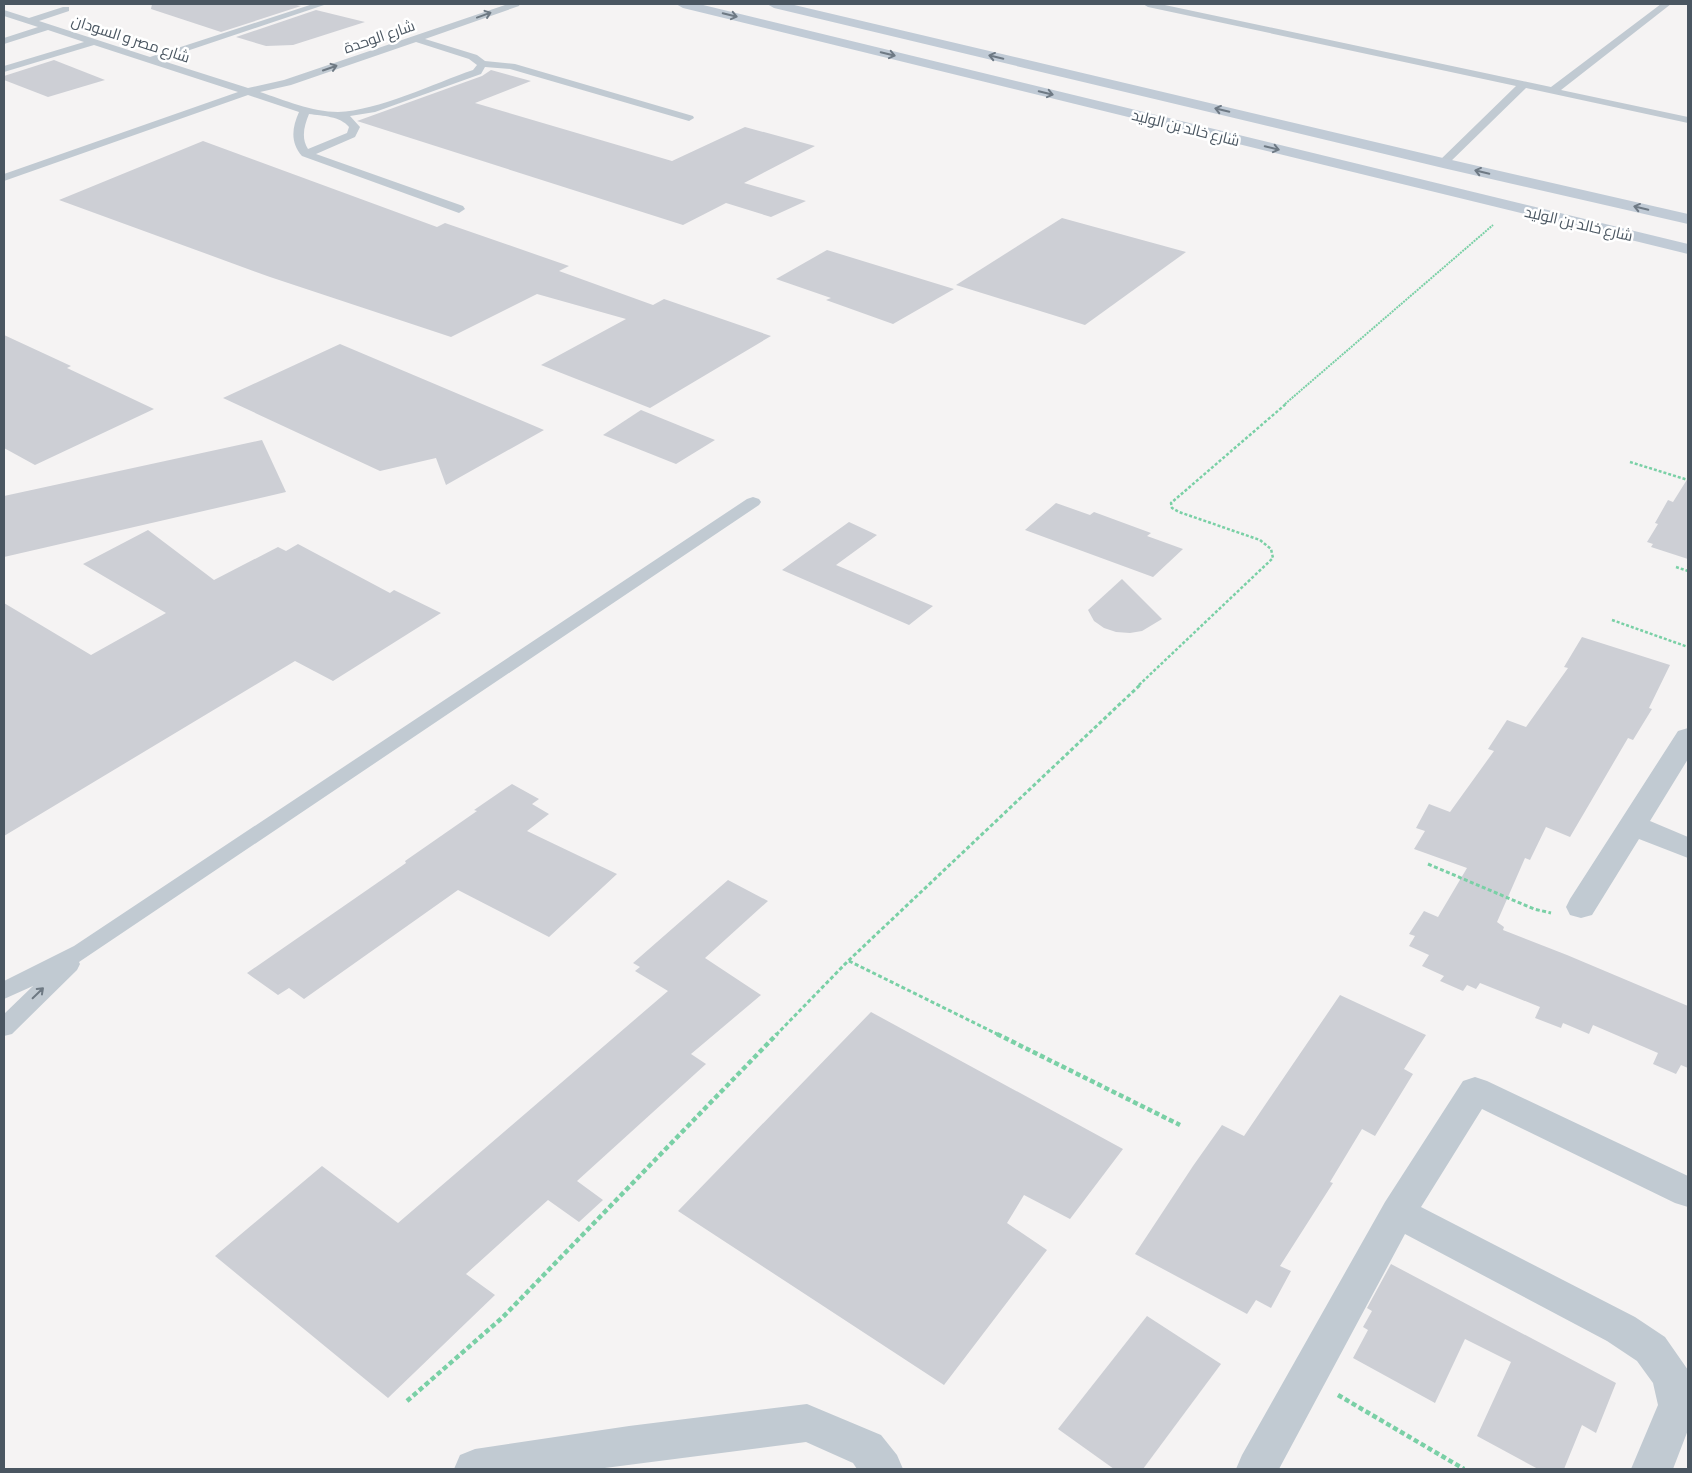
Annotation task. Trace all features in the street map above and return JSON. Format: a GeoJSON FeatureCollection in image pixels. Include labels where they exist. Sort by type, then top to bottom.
{"type":"FeatureCollection","features":[{"type":"Feature","properties":{"kind":"main road","name":"شارع خالد بن الوليد"},"geometry":{"type":"LineString","coordinates":[[683,4],[1688,249]]}},
{"type":"Feature","properties":{"kind":"main road","name":"شارع خالد بن الوليد"},"geometry":{"type":"LineString","coordinates":[[774,4],[1442,163],[1688,219]]}},
{"type":"Feature","properties":{"kind":"street"},"geometry":{"type":"LineString","coordinates":[[1581,907],[1688,737]]}},
{"type":"Feature","properties":{"kind":"street"},"geometry":{"type":"LineString","coordinates":[[1633,825],[1688,848]]}},
{"type":"Feature","properties":{"kind":"street"},"geometry":{"type":"LineString","coordinates":[[1257,1469],[1398,1213],[1475,1090],[1688,1192]]}},
{"type":"Feature","properties":{"kind":"street"},"geometry":{"type":"LineString","coordinates":[[1398,1213],[1622,1329],[1651,1349],[1672,1376],[1678,1405],[1652,1469]]}},
{"type":"Feature","properties":{"kind":"street"},"geometry":{"type":"LineString","coordinates":[[491,1468],[628,1445],[807,1423],[867,1450],[882,1469]]}},
{"type":"Feature","properties":{"kind":"lane"},"geometry":{"type":"LineString","coordinates":[[150,60],[322,4]]}},
{"type":"Feature","properties":{"kind":"lane","name":"شارع الوحدة"},"geometry":{"type":"LineString","coordinates":[[4,178],[250,91],[274,79],[487,4]]}},
{"type":"Feature","properties":{"kind":"lane","name":"شارع الوحدة"},"geometry":{"type":"LineString","coordinates":[[250,91],[287,83],[516,4]]}},
{"type":"Feature","properties":{"kind":"lane"},"geometry":{"type":"LineString","coordinates":[[1148,4],[1688,120]]}},
{"type":"Feature","properties":{"kind":"lane"},"geometry":{"type":"LineString","coordinates":[[1553,91],[1666,4]]}},
{"type":"Feature","properties":{"kind":"lane"},"geometry":{"type":"LineString","coordinates":[[29,21],[66,9]]}},
{"type":"Feature","properties":{"kind":"lane","name":"شارع مصر و السودان"},"geometry":{"type":"LineString","coordinates":[[4,13],[305,110],[337,115],[371,110],[477,72],[482,64]]}},
{"type":"Feature","properties":{"kind":"lane"},"geometry":{"type":"LineString","coordinates":[[4,41],[49,27]]}},
{"type":"Feature","properties":{"kind":"lane"},"geometry":{"type":"LineString","coordinates":[[417,39],[473,56],[482,64],[511,66],[688,118]]}},
{"type":"Feature","properties":{"kind":"lane"},"geometry":{"type":"LineString","coordinates":[[4,69],[94,42]]}},
{"type":"Feature","properties":{"kind":"lane"},"geometry":{"type":"LineString","coordinates":[[96,54],[114,48]]}},
{"type":"Feature","properties":{"kind":"lane"},"geometry":{"type":"LineString","coordinates":[[1442,163],[1523,84]]}},
{"type":"Feature","properties":{"kind":"lane"},"geometry":{"type":"LineString","coordinates":[[305,110],[299,125],[298,140],[301,149],[306,154],[459,208]]}},
{"type":"Feature","properties":{"kind":"lane"},"geometry":{"type":"LineString","coordinates":[[306,154],[351,135],[355,127],[349,120],[337,115]]}},
{"type":"Feature","properties":{"kind":"lane"},"geometry":{"type":"LineString","coordinates":[[4,991],[82,951],[753,502]]}},
{"type":"Feature","properties":{"kind":"lane"},"geometry":{"type":"LineString","coordinates":[[4,1028],[82,951]]}},
{"type":"Feature","properties":{"kind":"path"},"geometry":{"type":"LineString","coordinates":[[407,1401],[503,1317],[848,961],[1273,558],[1271,549],[1260,540],[1178,512],[1172,508],[1171,503],[1514,207]]}},
{"type":"Feature","properties":{"kind":"path"},"geometry":{"type":"LineString","coordinates":[[1630,462],[1688,480]]}},
{"type":"Feature","properties":{"kind":"path"},"geometry":{"type":"LineString","coordinates":[[1676,567],[1688,571]]}},
{"type":"Feature","properties":{"kind":"path"},"geometry":{"type":"LineString","coordinates":[[1612,620],[1688,647]]}},
{"type":"Feature","properties":{"kind":"path"},"geometry":{"type":"LineString","coordinates":[[1428,864],[1534,909],[1552,913],[1568,912],[1581,907]]}},
{"type":"Feature","properties":{"kind":"path"},"geometry":{"type":"LineString","coordinates":[[848,961],[1180,1124]]}},
{"type":"Feature","properties":{"kind":"path"},"geometry":{"type":"LineString","coordinates":[[1308,1378],[1464,1469]]}},
{"type":"Feature","properties":{"kind":"building"},"geometry":{"type":"Polygon","coordinates":[[[152,4],[292,4],[301,6],[221,32],[151,9],[152,4]]]}},
{"type":"Feature","properties":{"kind":"building"},"geometry":{"type":"Polygon","coordinates":[[[316,10],[365,22],[293,45],[266,46],[236,37],[316,10]]]}},
{"type":"Feature","properties":{"kind":"building"},"geometry":{"type":"Polygon","coordinates":[[[54,60],[105,80],[48,97],[4,80],[4,76],[54,60]]]}},
{"type":"Feature","properties":{"kind":"building"},"geometry":{"type":"Polygon","coordinates":[[[491,70],[531,81],[475,103],[672,161],[745,127],[815,146],[744,183],[806,201],[771,217],[726,203],[683,225],[357,121],[482,76],[491,70]]]}},
{"type":"Feature","properties":{"kind":"building"},"geometry":{"type":"Polygon","coordinates":[[[203,141],[437,227],[445,223],[569,266],[559,271],[653,305],[664,299],[771,336],[650,408],[541,365],[626,319],[537,294],[451,337],[270,277],[59,200],[203,141]]]}},
{"type":"Feature","properties":{"kind":"building"},"geometry":{"type":"Polygon","coordinates":[[[1062,218],[1186,252],[1085,325],[956,285],[1062,218]]]}},
{"type":"Feature","properties":{"kind":"building"},"geometry":{"type":"Polygon","coordinates":[[[827,250],[954,289],[893,324],[826,300],[831,298],[776,279],[827,250]]]}},
{"type":"Feature","properties":{"kind":"building"},"geometry":{"type":"Polygon","coordinates":[[[4,335],[71,366],[67,368],[154,409],[35,465],[4,448],[4,335]]]}},
{"type":"Feature","properties":{"kind":"building"},"geometry":{"type":"Polygon","coordinates":[[[340,344],[544,430],[446,485],[436,458],[380,471],[223,398],[340,344]]]}},
{"type":"Feature","properties":{"kind":"building"},"geometry":{"type":"Polygon","coordinates":[[[641,410],[715,440],[676,464],[603,435],[641,410]]]}},
{"type":"Feature","properties":{"kind":"building"},"geometry":{"type":"Polygon","coordinates":[[[262,440],[286,492],[4,557],[4,496],[262,440]]]}},
{"type":"Feature","properties":{"kind":"building"},"geometry":{"type":"Polygon","coordinates":[[[1688,478],[1688,559],[1651,547],[1653,544],[1647,542],[1658,524],[1655,523],[1668,500],[1673,502],[1688,478]]]}},
{"type":"Feature","properties":{"kind":"building"},"geometry":{"type":"Polygon","coordinates":[[[1056,503],[1090,515],[1094,512],[1151,533],[1147,536],[1183,549],[1153,577],[1025,530],[1056,503]]]}},
{"type":"Feature","properties":{"kind":"building"},"geometry":{"type":"Polygon","coordinates":[[[849,522],[877,535],[836,565],[933,606],[909,625],[782,570],[849,522]]]}},
{"type":"Feature","properties":{"kind":"building"},"geometry":{"type":"Polygon","coordinates":[[[148,530],[214,580],[278,547],[286,551],[298,544],[390,593],[394,590],[441,613],[333,681],[295,661],[4,836],[4,603],[91,655],[166,613],[83,564],[148,530]]]}},
{"type":"Feature","properties":{"kind":"building"},"geometry":{"type":"Polygon","coordinates":[[[1122,579],[1162,619],[1142,631],[1130,633],[1116,632],[1104,628],[1094,621],[1088,610],[1122,579]]]}},
{"type":"Feature","properties":{"kind":"building"},"geometry":{"type":"Polygon","coordinates":[[[1582,637],[1670,665],[1649,708],[1652,709],[1633,740],[1628,738],[1570,837],[1546,827],[1530,860],[1525,858],[1497,922],[1504,927],[1503,930],[1688,1006],[1688,1068],[1681,1065],[1676,1074],[1653,1064],[1658,1053],[1593,1025],[1589,1034],[1563,1023],[1561,1028],[1535,1018],[1540,1007],[1480,983],[1476,989],[1467,985],[1463,991],[1440,981],[1444,976],[1422,966],[1429,955],[1409,946],[1415,936],[1409,934],[1424,911],[1438,917],[1467,868],[1414,849],[1425,831],[1416,828],[1429,804],[1450,812],[1494,751],[1488,749],[1507,720],[1526,727],[1568,668],[1564,667],[1582,637]]]}},
{"type":"Feature","properties":{"kind":"building"},"geometry":{"type":"Polygon","coordinates":[[[512,784],[539,799],[532,804],[549,814],[527,831],[617,874],[549,937],[458,890],[304,999],[289,988],[278,995],[247,973],[406,863],[405,861],[512,784]]]}},
{"type":"Feature","properties":{"kind":"building"},"geometry":{"type":"Polygon","coordinates":[[[728,880],[768,901],[705,958],[761,995],[691,1054],[706,1064],[577,1181],[603,1200],[579,1222],[548,1200],[466,1274],[495,1295],[388,1398],[215,1256],[322,1166],[398,1223],[668,991],[635,971],[640,967],[633,963],[728,880]]]}},
{"type":"Feature","properties":{"kind":"building"},"geometry":{"type":"Polygon","coordinates":[[[1340,995],[1426,1035],[1404,1069],[1413,1074],[1375,1136],[1362,1129],[1330,1182],[1333,1183],[1280,1266],[1291,1271],[1271,1308],[1256,1300],[1247,1314],[1135,1254],[1222,1125],[1244,1136],[1340,995]]]}},
{"type":"Feature","properties":{"kind":"building"},"geometry":{"type":"Polygon","coordinates":[[[871,1012],[1123,1149],[1070,1219],[1024,1195],[1007,1223],[1047,1250],[944,1385],[678,1211],[871,1012]]]}},
{"type":"Feature","properties":{"kind":"building"},"geometry":{"type":"Polygon","coordinates":[[[1391,1264],[1616,1383],[1596,1433],[1582,1425],[1564,1469],[1538,1469],[1477,1436],[1511,1362],[1465,1339],[1435,1403],[1353,1358],[1368,1330],[1363,1327],[1372,1311],[1367,1308],[1391,1264]]]}},
{"type":"Feature","properties":{"kind":"building"},"geometry":{"type":"Polygon","coordinates":[[[1147,1316],[1221,1364],[1143,1469],[1114,1469],[1058,1429],[1147,1316]]]}}]}
